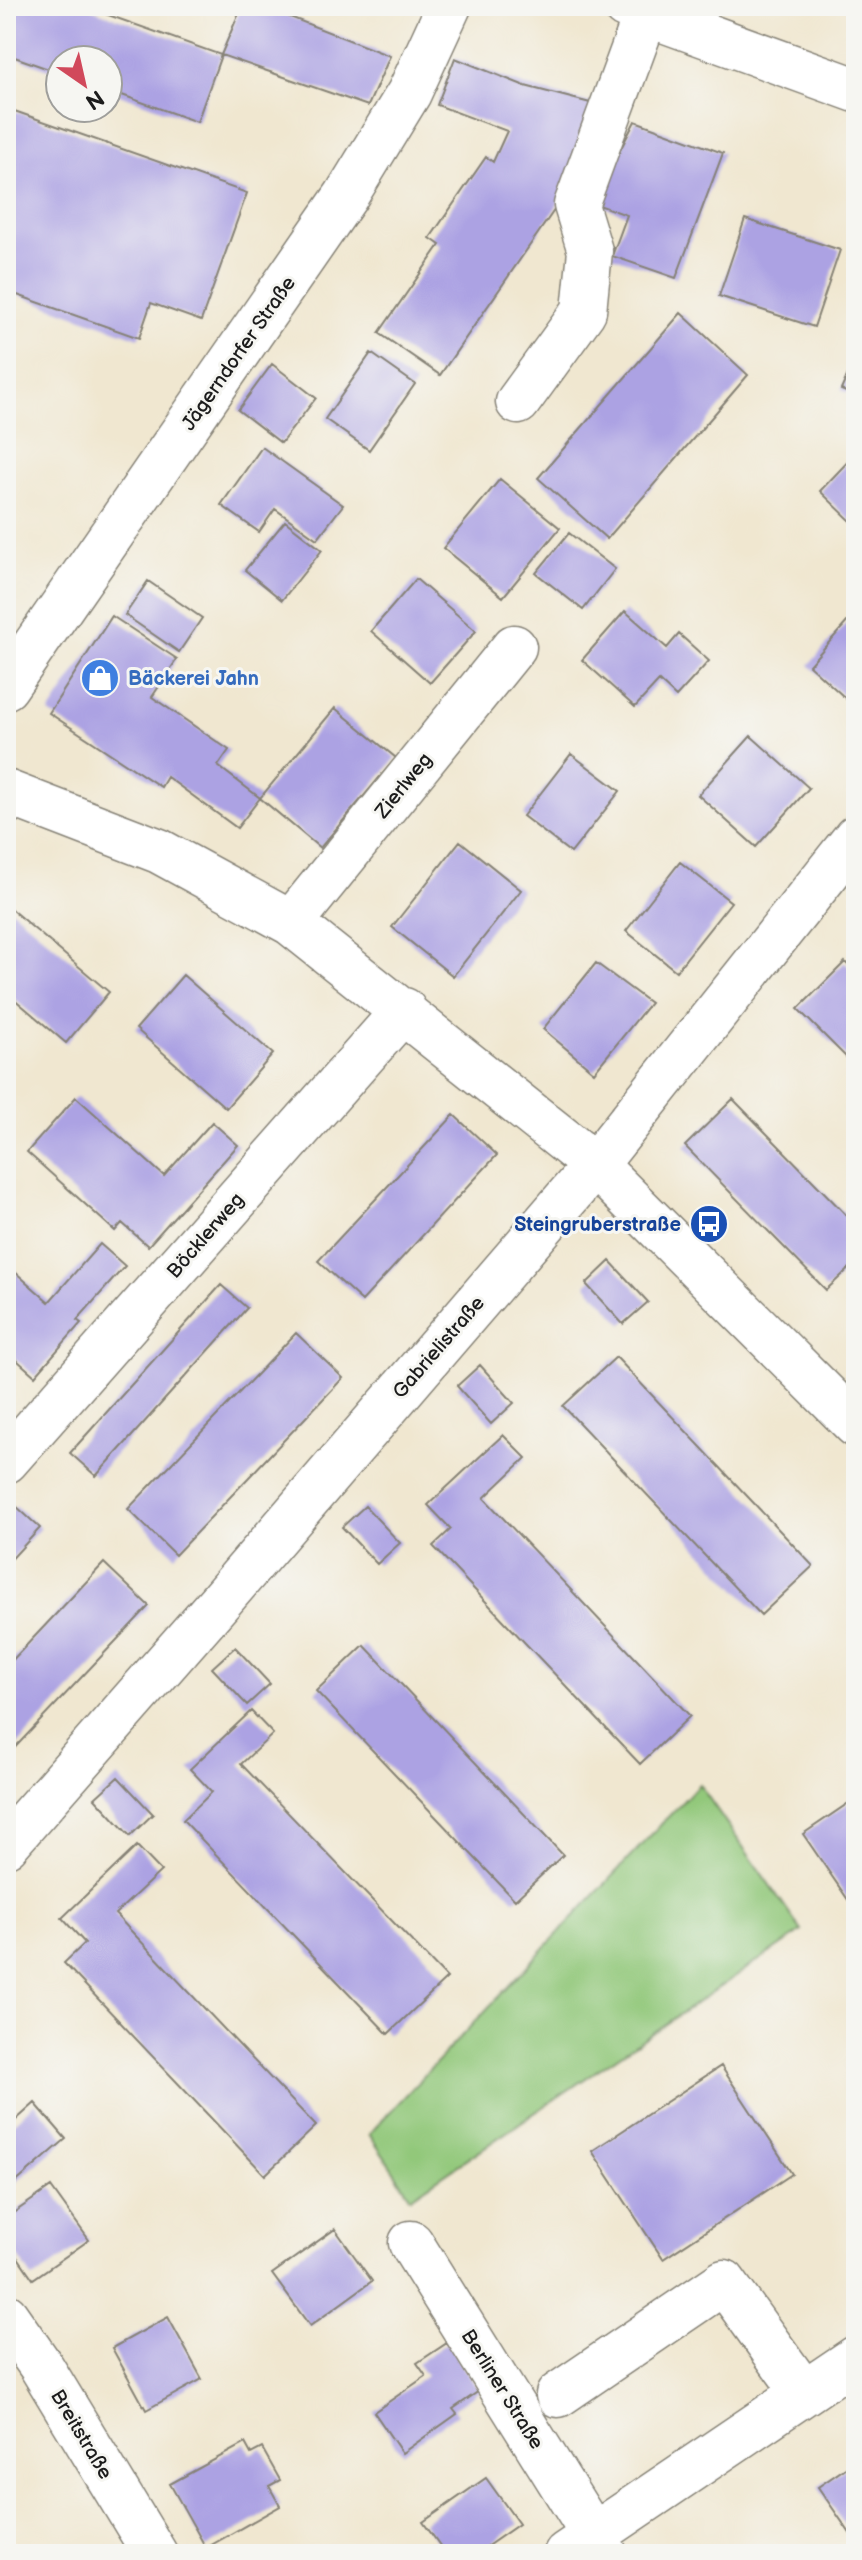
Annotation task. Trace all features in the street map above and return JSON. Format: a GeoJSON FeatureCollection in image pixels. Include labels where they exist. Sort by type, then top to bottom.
{"type":"FeatureCollection","features":[{"type":"Feature","properties":{"kind":"street","name":"Jägerndorfer Straße"},"geometry":{"type":"LineString","coordinates":[[6,687],[346,196],[409,93],[449,6]]}},
{"type":"Feature","properties":{"kind":"street"},"geometry":{"type":"LineString","coordinates":[[518,402],[584,311],[590,251],[576,205],[640,9],[856,90]]}},
{"type":"Feature","properties":{"kind":"street","name":"Zierlweg"},"geometry":{"type":"LineString","coordinates":[[291,923],[514,647]]}},
{"type":"Feature","properties":{"kind":"street"},"geometry":{"type":"LineString","coordinates":[[6,792],[159,851],[291,923],[595,1165],[856,1425]]}},
{"type":"Feature","properties":{"kind":"street","name":"Gabrielistraße"},"geometry":{"type":"LineString","coordinates":[[6,1845],[595,1165],[856,837]]}},
{"type":"Feature","properties":{"kind":"street","name":"Böcklerweg"},"geometry":{"type":"LineString","coordinates":[[6,1461],[404,1010]]}},
{"type":"Feature","properties":{"kind":"street","name":"Berliner Straße"},"geometry":{"type":"LineString","coordinates":[[411,2243],[588,2548],[856,2358]]}},
{"type":"Feature","properties":{"kind":"street"},"geometry":{"type":"LineString","coordinates":[[558,2395],[724,2282],[804,2393]]}},
{"type":"Feature","properties":{"kind":"street","name":"Breitstraße"},"geometry":{"type":"LineString","coordinates":[[6,2316],[41,2366],[155,2554]]}},
{"type":"Feature","properties":{"kind":"green space"},"geometry":{"type":"Polygon","coordinates":[[[699,1784],[802,1931],[411,2197],[369,2134],[699,1784]]]}},
{"type":"Feature","properties":{"kind":"building"},"geometry":{"type":"Polygon","coordinates":[[[6,6],[83,6],[221,55],[197,122],[124,96],[124,44],[44,44],[44,67],[6,54],[6,6]]]}},
{"type":"Feature","properties":{"kind":"building"},"geometry":{"type":"Polygon","coordinates":[[[242,6],[262,6],[390,56],[368,106],[221,55],[242,6]]]}},
{"type":"Feature","properties":{"kind":"building"},"geometry":{"type":"Polygon","coordinates":[[[455,58],[525,86],[598,105],[557,206],[440,375],[379,333],[440,245],[430,238],[486,157],[493,162],[507,131],[437,105],[455,58]]]}},
{"type":"Feature","properties":{"kind":"building"},"geometry":{"type":"Polygon","coordinates":[[[6,108],[44,124],[247,193],[201,321],[151,303],[139,338],[6,291],[6,108]]]}},
{"type":"Feature","properties":{"kind":"building"},"geometry":{"type":"Polygon","coordinates":[[[635,121],[723,153],[676,278],[612,256],[627,215],[593,203],[635,121]]]}},
{"type":"Feature","properties":{"kind":"building"},"geometry":{"type":"Polygon","coordinates":[[[745,219],[840,250],[814,327],[719,296],[745,219]]]}},
{"type":"Feature","properties":{"kind":"building"},"geometry":{"type":"Polygon","coordinates":[[[681,313],[748,375],[607,539],[538,478],[681,313]]]}},
{"type":"Feature","properties":{"kind":"building"},"geometry":{"type":"Polygon","coordinates":[[[371,353],[415,384],[369,450],[325,419],[371,353]]]}},
{"type":"Feature","properties":{"kind":"building"},"geometry":{"type":"Polygon","coordinates":[[[856,356],[856,396],[841,390],[856,356]]]}},
{"type":"Feature","properties":{"kind":"building"},"geometry":{"type":"Polygon","coordinates":[[[272,364],[316,398],[281,443],[238,410],[272,364]]]}},
{"type":"Feature","properties":{"kind":"building"},"geometry":{"type":"Polygon","coordinates":[[[262,447],[343,505],[317,539],[275,509],[259,532],[221,505],[262,447]]]}},
{"type":"Feature","properties":{"kind":"building"},"geometry":{"type":"Polygon","coordinates":[[[856,453],[856,526],[820,491],[856,453]]]}},
{"type":"Feature","properties":{"kind":"building"},"geometry":{"type":"Polygon","coordinates":[[[500,479],[560,528],[503,597],[443,548],[500,479]]]}},
{"type":"Feature","properties":{"kind":"building"},"geometry":{"type":"Polygon","coordinates":[[[285,521],[322,550],[282,600],[245,570],[285,521]]]}},
{"type":"Feature","properties":{"kind":"building"},"geometry":{"type":"Polygon","coordinates":[[[569,533],[615,569],[583,610],[536,573],[569,533]]]}},
{"type":"Feature","properties":{"kind":"building"},"geometry":{"type":"Polygon","coordinates":[[[416,579],[476,631],[430,683],[371,631],[416,579]]]}},
{"type":"Feature","properties":{"kind":"building"},"geometry":{"type":"Polygon","coordinates":[[[148,581],[202,618],[179,652],[125,615],[148,581]]]}},
{"type":"Feature","properties":{"kind":"building"},"geometry":{"type":"Polygon","coordinates":[[[625,611],[667,648],[679,634],[709,661],[676,697],[659,681],[635,707],[582,660],[625,611]]]}},
{"type":"Feature","properties":{"kind":"building"},"geometry":{"type":"Polygon","coordinates":[[[856,612],[856,704],[854,706],[809,665],[856,612]]]}},
{"type":"Feature","properties":{"kind":"building"},"geometry":{"type":"Polygon","coordinates":[[[112,616],[177,659],[152,697],[229,750],[218,766],[260,798],[237,828],[167,777],[161,787],[49,713],[112,616]]]}},
{"type":"Feature","properties":{"kind":"building"},"geometry":{"type":"Polygon","coordinates":[[[335,708],[396,758],[320,848],[260,798],[335,708]]]}},
{"type":"Feature","properties":{"kind":"building"},"geometry":{"type":"Polygon","coordinates":[[[751,736],[809,788],[756,847],[698,795],[751,736]]]}},
{"type":"Feature","properties":{"kind":"building"},"geometry":{"type":"Polygon","coordinates":[[[571,754],[620,791],[571,853],[523,816],[571,754]]]}},
{"type":"Feature","properties":{"kind":"building"},"geometry":{"type":"Polygon","coordinates":[[[460,841],[521,890],[453,976],[392,927],[460,841]]]}},
{"type":"Feature","properties":{"kind":"building"},"geometry":{"type":"Polygon","coordinates":[[[680,862],[731,902],[676,971],[626,931],[680,862]]]}},
{"type":"Feature","properties":{"kind":"building"},"geometry":{"type":"Polygon","coordinates":[[[6,905],[109,992],[66,1043],[6,992],[6,905]]]}},
{"type":"Feature","properties":{"kind":"building"},"geometry":{"type":"Polygon","coordinates":[[[845,962],[856,973],[856,1067],[798,1009],[845,962]]]}},
{"type":"Feature","properties":{"kind":"building"},"geometry":{"type":"Polygon","coordinates":[[[596,963],[650,1003],[594,1072],[543,1029],[596,963]]]}},
{"type":"Feature","properties":{"kind":"building"},"geometry":{"type":"Polygon","coordinates":[[[183,975],[273,1054],[226,1108],[136,1029],[183,975]]]}},
{"type":"Feature","properties":{"kind":"building"},"geometry":{"type":"Polygon","coordinates":[[[76,1097],[164,1176],[212,1122],[238,1145],[148,1246],[122,1223],[115,1231],[27,1152],[76,1097]]]}},
{"type":"Feature","properties":{"kind":"building"},"geometry":{"type":"Polygon","coordinates":[[[733,1099],[856,1225],[856,1262],[826,1290],[685,1146],[733,1099]]]}},
{"type":"Feature","properties":{"kind":"building"},"geometry":{"type":"Polygon","coordinates":[[[454,1115],[497,1155],[362,1301],[318,1261],[454,1115]]]}},
{"type":"Feature","properties":{"kind":"building"},"geometry":{"type":"Polygon","coordinates":[[[100,1244],[125,1266],[77,1320],[81,1323],[35,1376],[9,1353],[6,1356],[6,1264],[49,1302],[100,1244]]]}},
{"type":"Feature","properties":{"kind":"building"},"geometry":{"type":"Polygon","coordinates":[[[610,1261],[648,1302],[623,1324],[586,1284],[610,1261]]]}},
{"type":"Feature","properties":{"kind":"building"},"geometry":{"type":"Polygon","coordinates":[[[221,1285],[247,1308],[96,1476],[70,1453],[221,1285]]]}},
{"type":"Feature","properties":{"kind":"building"},"geometry":{"type":"Polygon","coordinates":[[[296,1333],[343,1378],[175,1555],[128,1509],[296,1333]]]}},
{"type":"Feature","properties":{"kind":"building"},"geometry":{"type":"Polygon","coordinates":[[[616,1357],[813,1566],[761,1615],[563,1406],[616,1357]]]}},
{"type":"Feature","properties":{"kind":"building"},"geometry":{"type":"Polygon","coordinates":[[[480,1365],[514,1403],[491,1424],[457,1386],[480,1365]]]}},
{"type":"Feature","properties":{"kind":"building"},"geometry":{"type":"Polygon","coordinates":[[[503,1435],[526,1458],[484,1498],[690,1716],[640,1764],[433,1546],[451,1529],[428,1505],[503,1435]]]}},
{"type":"Feature","properties":{"kind":"building"},"geometry":{"type":"Polygon","coordinates":[[[16,1506],[40,1528],[6,1565],[6,1517],[16,1506]]]}},
{"type":"Feature","properties":{"kind":"building"},"geometry":{"type":"Polygon","coordinates":[[[365,1506],[400,1543],[377,1564],[342,1527],[365,1506]]]}},
{"type":"Feature","properties":{"kind":"building"},"geometry":{"type":"Polygon","coordinates":[[[104,1563],[149,1606],[6,1757],[6,1667],[104,1563]]]}},
{"type":"Feature","properties":{"kind":"building"},"geometry":{"type":"Polygon","coordinates":[[[364,1645],[563,1855],[515,1900],[316,1691],[364,1645]]]}},
{"type":"Feature","properties":{"kind":"building"},"geometry":{"type":"Polygon","coordinates":[[[235,1647],[270,1684],[247,1705],[212,1668],[235,1647]]]}},
{"type":"Feature","properties":{"kind":"building"},"geometry":{"type":"Polygon","coordinates":[[[251,1711],[273,1734],[241,1764],[447,1978],[388,2034],[183,1820],[212,1792],[190,1769],[251,1711]]]}},
{"type":"Feature","properties":{"kind":"building"},"geometry":{"type":"Polygon","coordinates":[[[118,1777],[153,1814],[130,1836],[95,1798],[118,1777]]]}},
{"type":"Feature","properties":{"kind":"building"},"geometry":{"type":"Polygon","coordinates":[[[856,1798],[856,1905],[853,1907],[803,1834],[856,1798]]]}},
{"type":"Feature","properties":{"kind":"building"},"geometry":{"type":"Polygon","coordinates":[[[137,1846],[161,1871],[115,1914],[316,2126],[265,2175],[64,1963],[85,1943],[62,1918],[137,1846]]]}},
{"type":"Feature","properties":{"kind":"building"},"geometry":{"type":"Polygon","coordinates":[[[721,2066],[792,2174],[663,2259],[592,2151],[721,2066]]]}},
{"type":"Feature","properties":{"kind":"building"},"geometry":{"type":"Polygon","coordinates":[[[35,2103],[66,2139],[15,2183],[6,2173],[6,2129],[35,2103]]]}},
{"type":"Feature","properties":{"kind":"building"},"geometry":{"type":"Polygon","coordinates":[[[51,2187],[89,2240],[33,2279],[6,2240],[6,2218],[51,2187]]]}},
{"type":"Feature","properties":{"kind":"building"},"geometry":{"type":"Polygon","coordinates":[[[335,2229],[372,2281],[310,2326],[272,2274],[335,2229]]]}},
{"type":"Feature","properties":{"kind":"building"},"geometry":{"type":"Polygon","coordinates":[[[168,2317],[202,2379],[146,2410],[112,2348],[168,2317]]]}},
{"type":"Feature","properties":{"kind":"building"},"geometry":{"type":"Polygon","coordinates":[[[447,2343],[479,2391],[453,2409],[457,2414],[402,2453],[374,2412],[426,2376],[417,2363],[447,2343]]]}},
{"type":"Feature","properties":{"kind":"building"},"geometry":{"type":"Polygon","coordinates":[[[245,2443],[251,2454],[262,2448],[280,2480],[269,2486],[280,2506],[206,2548],[170,2484],[245,2443]]]}},
{"type":"Feature","properties":{"kind":"building"},"geometry":{"type":"Polygon","coordinates":[[[856,2461],[856,2542],[818,2487],[856,2461]]]}},
{"type":"Feature","properties":{"kind":"building"},"geometry":{"type":"Polygon","coordinates":[[[486,2478],[519,2524],[476,2554],[446,2554],[423,2522],[486,2478]]]}},
{"type":"Feature","properties":{"kind":"place","name":"Bäckerei Jahn"},"geometry":{"type":"Point","coordinates":[100,678]}},
{"type":"Feature","properties":{"kind":"place","name":"Steingruberstraße"},"geometry":{"type":"Point","coordinates":[709,1224]}}]}
